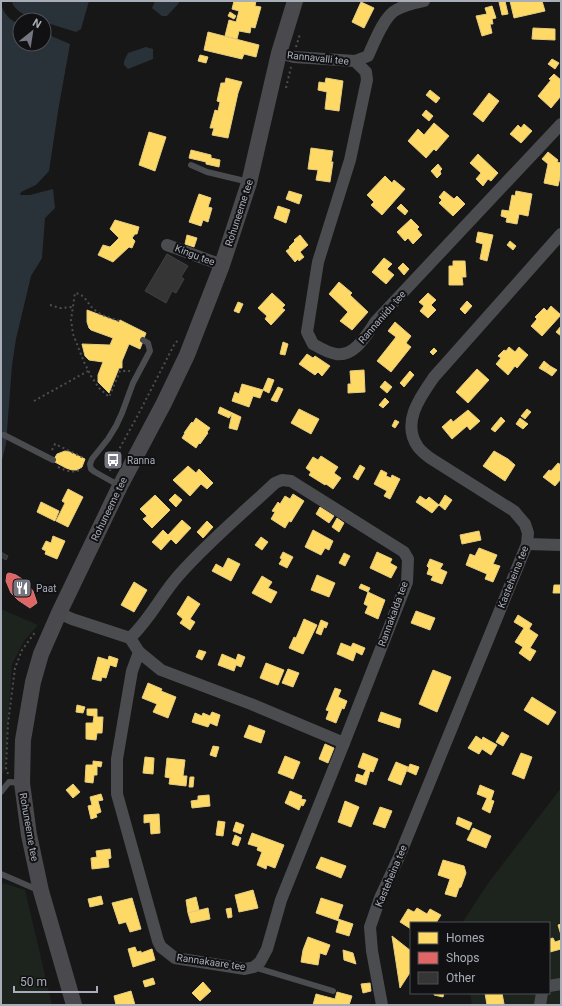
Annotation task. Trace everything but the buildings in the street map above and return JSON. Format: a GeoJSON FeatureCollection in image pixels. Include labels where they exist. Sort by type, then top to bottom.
{"type":"FeatureCollection","features":[{"type":"Feature","properties":{"kind":"street","name":"Rohuneeme tee"},"geometry":{"type":"LineString","coordinates":[[74,1005],[41,890],[29,835],[22,783],[23,740],[33,682],[41,654],[59,613],[120,486],[164,403],[187,355],[222,265],[250,183],[279,53],[295,1]]}},
{"type":"Feature","properties":{"kind":"street","name":"Rannavalli tee"},"geometry":{"type":"LineString","coordinates":[[279,53],[294,57],[355,61],[368,56],[391,13],[397,9],[424,1]]}},
{"type":"Feature","properties":{"kind":"street","name":"Rannaniidu tee"},"geometry":{"type":"LineString","coordinates":[[355,61],[366,72],[367,80],[350,160],[318,262],[307,332],[313,344],[335,354],[344,354],[360,344],[376,321],[561,124]]}},
{"type":"Feature","properties":{"kind":"street","name":"Kasteheina tee"},"geometry":{"type":"LineString","coordinates":[[382,1005],[372,951],[370,927],[380,898],[399,857],[527,544],[528,533],[525,524],[514,511],[430,458],[418,447],[412,435],[411,422],[419,399],[434,377],[561,234]]}},
{"type":"Feature","properties":{"kind":"street","name":"Kingu tee"},"geometry":{"type":"LineString","coordinates":[[167,244],[222,265]]}},
{"type":"Feature","properties":{"kind":"street","name":"Rannakalda tee"},"geometry":{"type":"LineString","coordinates":[[130,638],[143,626],[178,576],[194,559],[275,483],[282,480],[291,481],[404,552],[408,559],[407,582],[344,743]]}},
{"type":"Feature","properties":{"kind":"street"},"geometry":{"type":"LineString","coordinates":[[527,544],[561,545]]}},
{"type":"Feature","properties":{"kind":"street"},"geometry":{"type":"LineString","coordinates":[[59,613],[72,619],[130,638],[139,652],[161,670],[251,704],[344,743]]}},
{"type":"Feature","properties":{"kind":"street","name":"Rannakaare tee"},"geometry":{"type":"LineString","coordinates":[[139,652],[132,670],[117,759],[117,794],[158,941],[161,948],[174,958],[245,969],[254,967],[260,962],[267,949],[281,900],[344,743]]}},
{"type":"Feature","properties":{"kind":"street"},"geometry":{"type":"LineString","coordinates":[[550,986],[561,984]]}},
{"type":"Feature","properties":{"kind":"street"},"geometry":{"type":"LineString","coordinates":[[540,1005],[542,994]]}},
{"type":"Feature","properties":{"kind":"lane"},"geometry":{"type":"LineString","coordinates":[[191,165],[207,172],[250,183]]}},
{"type":"Feature","properties":{"kind":"lane"},"geometry":{"type":"LineString","coordinates":[[91,469],[90,464],[92,459],[116,426],[133,383],[150,351],[148,343],[143,340]]}},
{"type":"Feature","properties":{"kind":"lane"},"geometry":{"type":"LineString","coordinates":[[4,435],[51,459]]}},
{"type":"Feature","properties":{"kind":"lane"},"geometry":{"type":"LineString","coordinates":[[84,464],[120,486]]}},
{"type":"Feature","properties":{"kind":"lane"},"geometry":{"type":"LineString","coordinates":[[1,792],[9,782],[22,783]]}},
{"type":"Feature","properties":{"kind":"lane"},"geometry":{"type":"LineString","coordinates":[[1,874],[41,890]]}},
{"type":"Feature","properties":{"kind":"lane"},"geometry":{"type":"LineString","coordinates":[[254,967],[333,991]]}},
{"type":"Feature","properties":{"kind":"path"},"geometry":{"type":"LineString","coordinates":[[119,321],[97,312],[81,294],[75,293],[71,320],[72,328],[88,371],[96,385],[109,397],[120,371],[139,372]]}},
{"type":"Feature","properties":{"kind":"path"},"geometry":{"type":"LineString","coordinates":[[50,305],[60,308],[73,307]]}},
{"type":"Feature","properties":{"kind":"path"},"geometry":{"type":"LineString","coordinates":[[34,401],[88,371]]}},
{"type":"Feature","properties":{"kind":"path"},"geometry":{"type":"LineString","coordinates":[[55,444],[87,459],[81,470],[70,472],[50,463],[51,459],[55,444]]}},
{"type":"Feature","properties":{"kind":"shaded area"},"geometry":{"type":"Polygon","coordinates":[[[12,1],[89,1],[81,29],[76,32],[52,24],[52,12],[20,12],[13,5],[12,1]]]}},
{"type":"Feature","properties":{"kind":"shaded area"},"geometry":{"type":"Polygon","coordinates":[[[155,1],[178,1],[179,3],[167,16],[162,16],[152,8],[155,1]]]}},
{"type":"Feature","properties":{"kind":"shaded area"},"geometry":{"type":"Polygon","coordinates":[[[1,4],[8,17],[12,20],[12,52],[52,52],[52,36],[70,44],[49,171],[36,185],[21,192],[20,195],[30,195],[53,189],[55,208],[45,218],[42,258],[31,276],[16,339],[12,365],[6,444],[1,464],[1,4]]]}},
{"type":"Feature","properties":{"kind":"shaded area"},"geometry":{"type":"Polygon","coordinates":[[[146,47],[153,49],[153,59],[128,69],[124,65],[124,61],[128,53],[146,47]]]}},
{"type":"Feature","properties":{"kind":"shaded area"},"geometry":{"type":"Polygon","coordinates":[[[1,609],[38,625],[24,641],[12,664],[5,769],[1,776],[1,609]]]}},
{"type":"Feature","properties":{"kind":"shaded area"},"geometry":{"type":"Polygon","coordinates":[[[561,788],[561,1005],[472,1005],[470,994],[550,994],[550,922],[463,922],[489,882],[561,788]]]}},
{"type":"Feature","properties":{"kind":"shaded area"},"geometry":{"type":"Polygon","coordinates":[[[3,883],[25,890],[52,1005],[1,1005],[1,888],[3,883]]]}},
{"type":"Feature","properties":{"kind":"place","name":"Ranna"},"geometry":{"type":"Point","coordinates":[113,460]}},
{"type":"Feature","properties":{"kind":"place","name":"Paat"},"geometry":{"type":"Point","coordinates":[22,588]}}]}
